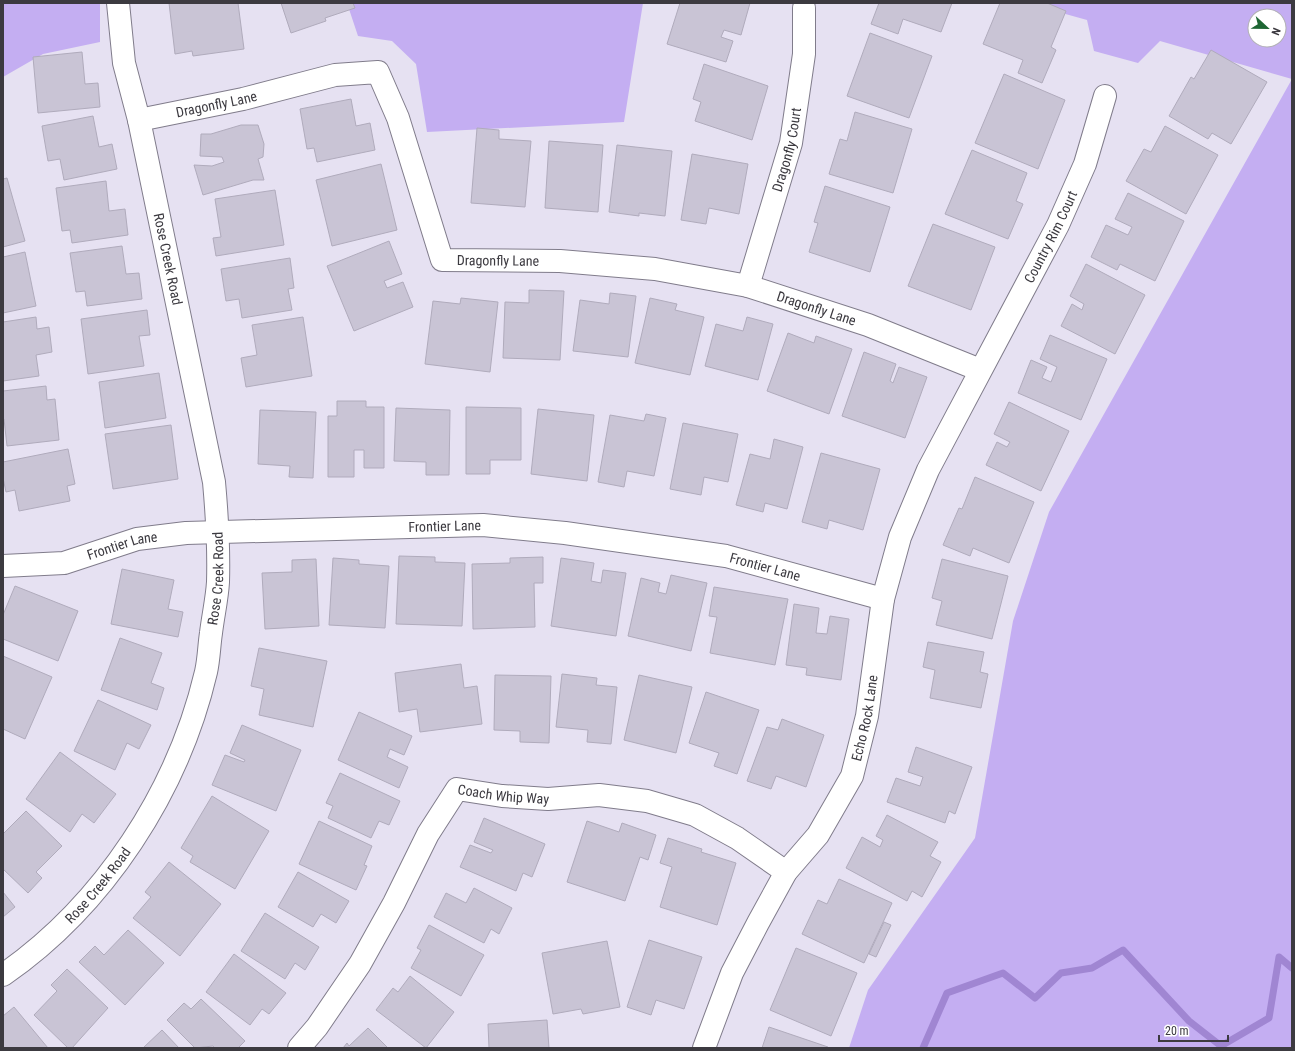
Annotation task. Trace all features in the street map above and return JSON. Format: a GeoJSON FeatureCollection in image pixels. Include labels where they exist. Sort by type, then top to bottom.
{"type":"FeatureCollection","features":[{"type":"Feature","properties":{"kind":"street","name":"Rose Creek Road"},"geometry":{"type":"LineString","coordinates":[[3,975],[63,926],[108,875],[146,819],[182,749],[206,671],[218,583],[218,532],[214,482],[139,120],[124,63],[118,3]]}},
{"type":"Feature","properties":{"kind":"street","name":"Dragonfly Court"},"geometry":{"type":"LineString","coordinates":[[748,286],[791,142],[804,54],[804,8]]}},
{"type":"Feature","properties":{"kind":"street","name":"Dragonfly Lane"},"geometry":{"type":"LineString","coordinates":[[139,120],[242,99],[335,75],[378,72],[398,118],[442,260],[560,261],[655,270],[748,286],[868,325],[980,370]]}},
{"type":"Feature","properties":{"kind":"street","name":"Country Rim Court"},"geometry":{"type":"LineString","coordinates":[[980,370],[1058,225],[1085,164],[1105,96]]}},
{"type":"Feature","properties":{"kind":"street","name":"Echo Rock Lane"},"geometry":{"type":"LineString","coordinates":[[704,1048],[732,973],[758,923],[786,872],[818,835],[852,776],[868,716],[883,599],[900,537],[928,470],[980,370]]}},
{"type":"Feature","properties":{"kind":"street","name":"Frontier Lane"},"geometry":{"type":"LineString","coordinates":[[3,566],[64,563],[137,539],[186,533],[490,525],[565,533],[726,556],[883,599]]}},
{"type":"Feature","properties":{"kind":"street","name":"Coach Whip Way"},"geometry":{"type":"LineString","coordinates":[[299,1048],[317,1027],[360,964],[394,904],[428,834],[457,789],[502,796],[548,799],[598,795],[647,802],[695,816],[737,838],[786,872]]}},
{"type":"Feature","properties":{"kind":"shaded area"},"geometry":{"type":"Polygon","coordinates":[[[3,3],[100,3],[100,42],[43,54],[3,77],[3,3]]]}},
{"type":"Feature","properties":{"kind":"shaded area"},"geometry":{"type":"Polygon","coordinates":[[[347,3],[643,3],[624,122],[427,132],[416,64],[392,41],[358,36],[347,3]]]}},
{"type":"Feature","properties":{"kind":"shaded area"},"geometry":{"type":"Polygon","coordinates":[[[1026,3],[1292,3],[1292,79],[1160,41],[1138,63],[1094,51],[1087,20],[1026,3]]]}},
{"type":"Feature","properties":{"kind":"shaded area"},"geometry":{"type":"Polygon","coordinates":[[[1292,79],[1292,1048],[849,1048],[868,990],[975,838],[1013,621],[1049,512],[1292,79]]]}},
{"type":"Feature","properties":{"kind":"building"},"geometry":{"type":"Polygon","coordinates":[[[169,3],[238,3],[244,49],[193,56],[192,51],[175,54],[169,3]]]}},
{"type":"Feature","properties":{"kind":"building"},"geometry":{"type":"Polygon","coordinates":[[[281,3],[353,3],[355,8],[325,18],[326,21],[291,33],[281,3]]]}},
{"type":"Feature","properties":{"kind":"building"},"geometry":{"type":"Polygon","coordinates":[[[680,3],[750,3],[741,35],[724,30],[721,37],[733,41],[726,62],[667,44],[680,3]]]}},
{"type":"Feature","properties":{"kind":"building"},"geometry":{"type":"Polygon","coordinates":[[[879,3],[952,3],[941,32],[903,19],[898,34],[871,24],[879,3]]]}},
{"type":"Feature","properties":{"kind":"building"},"geometry":{"type":"Polygon","coordinates":[[[1000,3],[1047,3],[1066,11],[1051,47],[1056,50],[1042,83],[1018,73],[1023,60],[983,44],[1000,3]]]}},
{"type":"Feature","properties":{"kind":"building"},"geometry":{"type":"Polygon","coordinates":[[[870,33],[932,56],[909,118],[847,96],[870,33]]]}},
{"type":"Feature","properties":{"kind":"building"},"geometry":{"type":"Polygon","coordinates":[[[1211,50],[1267,82],[1231,144],[1212,133],[1208,139],[1169,116],[1191,77],[1194,79],[1211,50]]]}},
{"type":"Feature","properties":{"kind":"building"},"geometry":{"type":"Polygon","coordinates":[[[82,52],[85,84],[98,83],[100,107],[38,113],[33,57],[82,52]]]}},
{"type":"Feature","properties":{"kind":"building"},"geometry":{"type":"Polygon","coordinates":[[[704,64],[768,86],[752,140],[695,121],[701,102],[693,99],[704,64]]]}},
{"type":"Feature","properties":{"kind":"building"},"geometry":{"type":"Polygon","coordinates":[[[1004,74],[1065,100],[1038,169],[975,143],[1004,74]]]}},
{"type":"Feature","properties":{"kind":"building"},"geometry":{"type":"Polygon","coordinates":[[[351,99],[356,126],[370,123],[375,150],[317,162],[314,148],[307,149],[300,109],[351,99]]]}},
{"type":"Feature","properties":{"kind":"building"},"geometry":{"type":"Polygon","coordinates":[[[855,112],[912,129],[893,193],[829,174],[840,139],[847,141],[855,112]]]}},
{"type":"Feature","properties":{"kind":"building"},"geometry":{"type":"Polygon","coordinates":[[[93,116],[99,147],[112,144],[117,169],[64,180],[60,159],[48,161],[42,126],[93,116]]]}},
{"type":"Feature","properties":{"kind":"building"},"geometry":{"type":"Polygon","coordinates":[[[241,125],[258,125],[264,144],[263,157],[258,159],[264,180],[253,180],[203,195],[194,165],[212,166],[224,162],[222,157],[200,156],[201,134],[211,134],[241,125]]]}},
{"type":"Feature","properties":{"kind":"building"},"geometry":{"type":"Polygon","coordinates":[[[1165,126],[1218,155],[1186,214],[1126,181],[1144,149],[1151,152],[1165,126]]]}},
{"type":"Feature","properties":{"kind":"building"},"geometry":{"type":"Polygon","coordinates":[[[477,128],[499,130],[499,139],[531,141],[525,207],[471,203],[477,128]]]}},
{"type":"Feature","properties":{"kind":"building"},"geometry":{"type":"Polygon","coordinates":[[[549,141],[603,145],[598,212],[545,208],[549,141]]]}},
{"type":"Feature","properties":{"kind":"building"},"geometry":{"type":"Polygon","coordinates":[[[617,145],[672,151],[665,216],[639,213],[639,216],[609,212],[617,145]]]}},
{"type":"Feature","properties":{"kind":"building"},"geometry":{"type":"Polygon","coordinates":[[[972,150],[1027,173],[1016,201],[1023,204],[1008,239],[945,214],[972,150]]]}},
{"type":"Feature","properties":{"kind":"building"},"geometry":{"type":"Polygon","coordinates":[[[692,154],[748,164],[739,214],[709,208],[706,224],[681,220],[692,154]]]}},
{"type":"Feature","properties":{"kind":"building"},"geometry":{"type":"Polygon","coordinates":[[[381,164],[397,230],[332,246],[316,180],[381,164]]]}},
{"type":"Feature","properties":{"kind":"building"},"geometry":{"type":"Polygon","coordinates":[[[7,178],[25,241],[3,247],[3,179],[7,178]]]}},
{"type":"Feature","properties":{"kind":"building"},"geometry":{"type":"Polygon","coordinates":[[[106,181],[109,211],[125,209],[128,235],[72,243],[70,230],[62,231],[56,188],[106,181]]]}},
{"type":"Feature","properties":{"kind":"building"},"geometry":{"type":"Polygon","coordinates":[[[825,186],[890,207],[870,272],[809,252],[818,223],[814,222],[825,186]]]}},
{"type":"Feature","properties":{"kind":"building"},"geometry":{"type":"Polygon","coordinates":[[[275,190],[284,245],[216,256],[213,238],[221,237],[215,199],[275,190]]]}},
{"type":"Feature","properties":{"kind":"building"},"geometry":{"type":"Polygon","coordinates":[[[1128,193],[1184,221],[1155,281],[1120,264],[1117,270],[1091,257],[1106,225],[1128,235],[1132,227],[1115,219],[1128,193]]]}},
{"type":"Feature","properties":{"kind":"building"},"geometry":{"type":"Polygon","coordinates":[[[933,224],[995,247],[971,310],[908,286],[933,224]]]}},
{"type":"Feature","properties":{"kind":"building"},"geometry":{"type":"Polygon","coordinates":[[[389,241],[402,274],[384,281],[387,288],[403,282],[413,307],[354,331],[327,266],[389,241]]]}},
{"type":"Feature","properties":{"kind":"building"},"geometry":{"type":"Polygon","coordinates":[[[122,246],[126,274],[139,273],[142,299],[87,306],[85,291],[76,292],[70,253],[122,246]]]}},
{"type":"Feature","properties":{"kind":"building"},"geometry":{"type":"Polygon","coordinates":[[[25,252],[36,306],[3,313],[3,257],[25,252]]]}},
{"type":"Feature","properties":{"kind":"building"},"geometry":{"type":"Polygon","coordinates":[[[290,258],[294,288],[288,289],[292,310],[242,318],[239,299],[226,301],[221,269],[290,258]]]}},
{"type":"Feature","properties":{"kind":"building"},"geometry":{"type":"Polygon","coordinates":[[[1086,264],[1145,295],[1115,354],[1061,326],[1072,304],[1082,310],[1084,304],[1070,296],[1086,264]]]}},
{"type":"Feature","properties":{"kind":"building"},"geometry":{"type":"Polygon","coordinates":[[[529,290],[564,291],[560,360],[503,358],[505,302],[529,303],[529,290]]]}},
{"type":"Feature","properties":{"kind":"building"},"geometry":{"type":"Polygon","coordinates":[[[610,293],[636,296],[628,357],[573,351],[580,300],[609,304],[610,293]]]}},
{"type":"Feature","properties":{"kind":"building"},"geometry":{"type":"Polygon","coordinates":[[[461,298],[498,302],[490,372],[425,364],[433,301],[460,304],[461,298]]]}},
{"type":"Feature","properties":{"kind":"building"},"geometry":{"type":"Polygon","coordinates":[[[650,298],[677,304],[675,310],[704,317],[690,375],[635,363],[650,298]]]}},
{"type":"Feature","properties":{"kind":"building"},"geometry":{"type":"Polygon","coordinates":[[[147,310],[150,335],[139,336],[144,366],[88,374],[81,319],[147,310]]]}},
{"type":"Feature","properties":{"kind":"building"},"geometry":{"type":"Polygon","coordinates":[[[36,317],[37,329],[49,327],[52,352],[36,355],[39,376],[3,381],[3,322],[36,317]]]}},
{"type":"Feature","properties":{"kind":"building"},"geometry":{"type":"Polygon","coordinates":[[[303,317],[312,376],[246,387],[241,358],[257,355],[252,325],[303,317]]]}},
{"type":"Feature","properties":{"kind":"building"},"geometry":{"type":"Polygon","coordinates":[[[747,317],[773,324],[758,380],[705,366],[716,324],[743,331],[747,317]]]}},
{"type":"Feature","properties":{"kind":"building"},"geometry":{"type":"Polygon","coordinates":[[[788,333],[814,343],[816,336],[852,349],[829,414],[767,391],[788,333]]]}},
{"type":"Feature","properties":{"kind":"building"},"geometry":{"type":"Polygon","coordinates":[[[1050,335],[1107,359],[1081,420],[1018,393],[1031,360],[1047,367],[1042,378],[1051,382],[1057,367],[1040,359],[1050,335]]]}},
{"type":"Feature","properties":{"kind":"building"},"geometry":{"type":"Polygon","coordinates":[[[864,352],[896,364],[890,381],[893,383],[899,367],[927,377],[905,438],[842,416],[864,352]]]}},
{"type":"Feature","properties":{"kind":"building"},"geometry":{"type":"Polygon","coordinates":[[[159,373],[166,418],[105,428],[99,382],[159,373]]]}},
{"type":"Feature","properties":{"kind":"building"},"geometry":{"type":"Polygon","coordinates":[[[46,386],[47,400],[55,399],[59,440],[7,446],[4,419],[3,420],[3,391],[46,386]]]}},
{"type":"Feature","properties":{"kind":"building"},"geometry":{"type":"Polygon","coordinates":[[[337,401],[366,401],[366,407],[384,407],[384,468],[364,468],[364,450],[354,450],[354,477],[328,477],[328,416],[337,416],[337,401]]]}},
{"type":"Feature","properties":{"kind":"building"},"geometry":{"type":"Polygon","coordinates":[[[1009,402],[1069,431],[1041,491],[986,465],[997,442],[1007,447],[1010,442],[994,434],[1009,402]]]}},
{"type":"Feature","properties":{"kind":"building"},"geometry":{"type":"Polygon","coordinates":[[[466,407],[521,408],[521,460],[490,460],[490,474],[466,474],[466,407]]]}},
{"type":"Feature","properties":{"kind":"building"},"geometry":{"type":"Polygon","coordinates":[[[396,408],[450,410],[449,475],[426,475],[426,462],[394,461],[396,408]]]}},
{"type":"Feature","properties":{"kind":"building"},"geometry":{"type":"Polygon","coordinates":[[[538,409],[594,415],[587,481],[531,474],[538,409]]]}},
{"type":"Feature","properties":{"kind":"building"},"geometry":{"type":"Polygon","coordinates":[[[260,410],[316,412],[313,478],[289,477],[290,466],[258,464],[260,410]]]}},
{"type":"Feature","properties":{"kind":"building"},"geometry":{"type":"Polygon","coordinates":[[[646,414],[666,418],[654,476],[627,471],[624,487],[598,482],[610,415],[644,421],[646,414]]]}},
{"type":"Feature","properties":{"kind":"building"},"geometry":{"type":"Polygon","coordinates":[[[683,423],[738,434],[728,482],[704,477],[701,495],[670,489],[683,423]]]}},
{"type":"Feature","properties":{"kind":"building"},"geometry":{"type":"Polygon","coordinates":[[[171,425],[178,479],[113,489],[105,434],[171,425]]]}},
{"type":"Feature","properties":{"kind":"building"},"geometry":{"type":"Polygon","coordinates":[[[774,439],[803,447],[787,509],[765,503],[763,512],[736,505],[750,454],[770,459],[774,439]]]}},
{"type":"Feature","properties":{"kind":"building"},"geometry":{"type":"Polygon","coordinates":[[[68,449],[75,484],[67,486],[70,501],[19,511],[15,490],[6,492],[3,478],[3,462],[68,449]]]}},
{"type":"Feature","properties":{"kind":"building"},"geometry":{"type":"Polygon","coordinates":[[[821,453],[880,469],[863,530],[829,520],[827,529],[802,522],[821,453]]]}},
{"type":"Feature","properties":{"kind":"building"},"geometry":{"type":"Polygon","coordinates":[[[975,477],[1034,502],[1009,563],[973,548],[970,556],[943,545],[959,508],[962,509],[975,477]]]}},
{"type":"Feature","properties":{"kind":"building"},"geometry":{"type":"Polygon","coordinates":[[[399,556],[435,557],[435,562],[465,563],[462,626],[396,624],[399,556]]]}},
{"type":"Feature","properties":{"kind":"building"},"geometry":{"type":"Polygon","coordinates":[[[543,557],[543,583],[534,583],[535,627],[473,629],[472,564],[510,563],[510,558],[543,557]]]}},
{"type":"Feature","properties":{"kind":"building"},"geometry":{"type":"Polygon","coordinates":[[[333,558],[359,560],[359,564],[389,566],[385,628],[329,625],[333,558]]]}},
{"type":"Feature","properties":{"kind":"building"},"geometry":{"type":"Polygon","coordinates":[[[561,558],[594,563],[591,581],[601,583],[603,570],[626,573],[616,636],[551,626],[561,558]]]}},
{"type":"Feature","properties":{"kind":"building"},"geometry":{"type":"Polygon","coordinates":[[[316,559],[319,626],[265,629],[262,573],[292,572],[292,560],[316,559]]]}},
{"type":"Feature","properties":{"kind":"building"},"geometry":{"type":"Polygon","coordinates":[[[942,559],[1008,576],[992,639],[936,625],[942,601],[932,598],[942,559]]]}},
{"type":"Feature","properties":{"kind":"building"},"geometry":{"type":"Polygon","coordinates":[[[122,569],[174,580],[168,609],[183,612],[178,637],[111,624],[122,569]]]}},
{"type":"Feature","properties":{"kind":"building"},"geometry":{"type":"Polygon","coordinates":[[[671,575],[707,583],[691,651],[628,636],[641,578],[660,583],[658,592],[666,594],[671,575]]]}},
{"type":"Feature","properties":{"kind":"building"},"geometry":{"type":"Polygon","coordinates":[[[15,586],[78,611],[58,661],[3,639],[3,615],[15,586]]]}},
{"type":"Feature","properties":{"kind":"building"},"geometry":{"type":"Polygon","coordinates":[[[714,587],[788,599],[775,665],[710,653],[717,617],[709,616],[714,587]]]}},
{"type":"Feature","properties":{"kind":"building"},"geometry":{"type":"Polygon","coordinates":[[[794,604],[819,608],[816,633],[827,634],[830,616],[849,619],[841,680],[806,675],[807,668],[786,665],[794,604]]]}},
{"type":"Feature","properties":{"kind":"building"},"geometry":{"type":"Polygon","coordinates":[[[120,638],[162,653],[151,683],[164,688],[157,710],[101,690],[120,638]]]}},
{"type":"Feature","properties":{"kind":"building"},"geometry":{"type":"Polygon","coordinates":[[[928,642],[984,652],[980,672],[988,674],[981,708],[930,698],[935,670],[923,667],[928,642]]]}},
{"type":"Feature","properties":{"kind":"building"},"geometry":{"type":"Polygon","coordinates":[[[259,648],[327,661],[313,727],[259,715],[264,689],[251,686],[259,648]]]}},
{"type":"Feature","properties":{"kind":"building"},"geometry":{"type":"Polygon","coordinates":[[[3,656],[52,677],[25,739],[3,729],[3,656]]]}},
{"type":"Feature","properties":{"kind":"building"},"geometry":{"type":"Polygon","coordinates":[[[461,664],[464,688],[477,686],[482,724],[420,732],[417,709],[399,712],[395,673],[461,664]]]}},
{"type":"Feature","properties":{"kind":"building"},"geometry":{"type":"Polygon","coordinates":[[[562,674],[597,678],[596,685],[617,687],[611,744],[587,742],[588,730],[556,727],[562,674]]]}},
{"type":"Feature","properties":{"kind":"building"},"geometry":{"type":"Polygon","coordinates":[[[495,675],[551,676],[549,743],[520,742],[520,731],[494,730],[495,675]]]}},
{"type":"Feature","properties":{"kind":"building"},"geometry":{"type":"Polygon","coordinates":[[[639,675],[692,687],[676,753],[624,740],[639,675]]]}},
{"type":"Feature","properties":{"kind":"building"},"geometry":{"type":"Polygon","coordinates":[[[706,692],[759,710],[737,774],[714,766],[719,753],[689,743],[706,692]]]}},
{"type":"Feature","properties":{"kind":"building"},"geometry":{"type":"Polygon","coordinates":[[[98,700],[151,725],[139,749],[127,743],[115,770],[74,751],[98,700]]]}},
{"type":"Feature","properties":{"kind":"building"},"geometry":{"type":"Polygon","coordinates":[[[359,712],[412,736],[404,755],[390,749],[387,757],[408,767],[399,788],[338,760],[359,712]]]}},
{"type":"Feature","properties":{"kind":"building"},"geometry":{"type":"Polygon","coordinates":[[[782,719],[824,735],[806,787],[776,776],[771,789],[747,781],[767,727],[778,730],[782,719]]]}},
{"type":"Feature","properties":{"kind":"building"},"geometry":{"type":"Polygon","coordinates":[[[242,725],[301,750],[276,811],[212,785],[225,755],[244,762],[245,760],[230,753],[242,725]]]}},
{"type":"Feature","properties":{"kind":"building"},"geometry":{"type":"Polygon","coordinates":[[[916,747],[972,767],[955,814],[949,811],[945,823],[887,802],[896,778],[920,786],[923,777],[908,772],[916,747]]]}},
{"type":"Feature","properties":{"kind":"building"},"geometry":{"type":"Polygon","coordinates":[[[60,752],[116,794],[94,823],[82,814],[70,832],[26,799],[60,752]]]}},
{"type":"Feature","properties":{"kind":"building"},"geometry":{"type":"Polygon","coordinates":[[[340,773],[400,801],[389,825],[379,821],[371,838],[328,818],[333,806],[326,803],[340,773]]]}},
{"type":"Feature","properties":{"kind":"building"},"geometry":{"type":"Polygon","coordinates":[[[212,796],[269,831],[235,889],[190,862],[193,856],[181,848],[212,796]]]}},
{"type":"Feature","properties":{"kind":"building"},"geometry":{"type":"Polygon","coordinates":[[[26,811],[62,846],[36,872],[42,878],[28,893],[3,869],[3,834],[26,811]]]}},
{"type":"Feature","properties":{"kind":"building"},"geometry":{"type":"Polygon","coordinates":[[[887,815],[938,842],[930,856],[941,862],[922,897],[912,891],[907,901],[846,868],[862,837],[880,847],[883,840],[876,836],[887,815]]]}},
{"type":"Feature","properties":{"kind":"building"},"geometry":{"type":"Polygon","coordinates":[[[484,818],[545,844],[532,877],[523,873],[516,891],[460,867],[470,845],[491,853],[493,850],[474,842],[484,818]]]}},
{"type":"Feature","properties":{"kind":"building"},"geometry":{"type":"Polygon","coordinates":[[[319,821],[372,846],[364,865],[367,866],[356,890],[299,864],[319,821]]]}},
{"type":"Feature","properties":{"kind":"building"},"geometry":{"type":"Polygon","coordinates":[[[587,821],[619,832],[622,823],[656,835],[648,860],[640,857],[625,901],[567,882],[587,821]]]}},
{"type":"Feature","properties":{"kind":"building"},"geometry":{"type":"Polygon","coordinates":[[[668,838],[702,849],[701,852],[736,863],[717,925],[660,907],[672,867],[660,863],[668,838]]]}},
{"type":"Feature","properties":{"kind":"building"},"geometry":{"type":"Polygon","coordinates":[[[169,862],[221,904],[180,956],[133,918],[151,897],[145,892],[169,862]]]}},
{"type":"Feature","properties":{"kind":"building"},"geometry":{"type":"Polygon","coordinates":[[[298,872],[349,901],[336,923],[321,914],[313,927],[278,907],[298,872]]]}},
{"type":"Feature","properties":{"kind":"building"},"geometry":{"type":"Polygon","coordinates":[[[839,879],[892,903],[864,963],[802,934],[818,900],[827,904],[839,879]]]}},
{"type":"Feature","properties":{"kind":"building"},"geometry":{"type":"Polygon","coordinates":[[[474,888],[512,908],[499,934],[491,929],[484,943],[434,917],[446,893],[466,903],[474,888]]]}},
{"type":"Feature","properties":{"kind":"building"},"geometry":{"type":"Polygon","coordinates":[[[3,892],[15,907],[3,917],[3,892]]]}},
{"type":"Feature","properties":{"kind":"building"},"geometry":{"type":"Polygon","coordinates":[[[265,913],[319,947],[305,970],[295,963],[285,979],[241,951],[265,913]]]}},
{"type":"Feature","properties":{"kind":"building"},"geometry":{"type":"Polygon","coordinates":[[[884,922],[891,925],[876,957],[869,954],[884,922]]]}},
{"type":"Feature","properties":{"kind":"building"},"geometry":{"type":"Polygon","coordinates":[[[429,925],[484,955],[461,996],[411,968],[421,950],[417,948],[429,925]]]}},
{"type":"Feature","properties":{"kind":"building"},"geometry":{"type":"Polygon","coordinates":[[[128,930],[164,963],[125,1005],[79,962],[95,946],[104,955],[128,930]]]}},
{"type":"Feature","properties":{"kind":"building"},"geometry":{"type":"Polygon","coordinates":[[[649,940],[702,957],[684,1009],[656,1000],[651,1015],[627,1007],[649,940]]]}},
{"type":"Feature","properties":{"kind":"building"},"geometry":{"type":"Polygon","coordinates":[[[607,941],[620,1007],[583,1014],[581,1009],[553,1014],[542,953],[607,941]]]}},
{"type":"Feature","properties":{"kind":"building"},"geometry":{"type":"Polygon","coordinates":[[[796,948],[857,973],[831,1036],[770,1010],[796,948]]]}},
{"type":"Feature","properties":{"kind":"building"},"geometry":{"type":"Polygon","coordinates":[[[234,954],[286,993],[269,1014],[262,1009],[250,1025],[206,992],[234,954]]]}},
{"type":"Feature","properties":{"kind":"building"},"geometry":{"type":"Polygon","coordinates":[[[67,969],[108,1008],[72,1048],[68,1048],[34,1015],[57,991],[51,985],[67,969]]]}},
{"type":"Feature","properties":{"kind":"building"},"geometry":{"type":"Polygon","coordinates":[[[410,976],[454,1012],[426,1048],[376,1010],[393,988],[398,992],[410,976]]]}},
{"type":"Feature","properties":{"kind":"building"},"geometry":{"type":"Polygon","coordinates":[[[201,999],[245,1041],[238,1048],[215,1048],[213,1046],[195,1048],[167,1020],[184,1003],[191,1009],[201,999]]]}},
{"type":"Feature","properties":{"kind":"building"},"geometry":{"type":"Polygon","coordinates":[[[14,1007],[48,1048],[3,1048],[3,1016],[14,1007]]]}},
{"type":"Feature","properties":{"kind":"building"},"geometry":{"type":"Polygon","coordinates":[[[547,1020],[549,1048],[489,1048],[488,1024],[547,1020]]]}},
{"type":"Feature","properties":{"kind":"building"},"geometry":{"type":"Polygon","coordinates":[[[769,1027],[828,1047],[762,1048],[769,1027]]]}},
{"type":"Feature","properties":{"kind":"building"},"geometry":{"type":"Polygon","coordinates":[[[368,1028],[388,1048],[343,1048],[347,1043],[349,1046],[368,1028]]]}},
{"type":"Feature","properties":{"kind":"building"},"geometry":{"type":"Polygon","coordinates":[[[162,1030],[179,1048],[143,1048],[162,1030]]]}},
{"type":"Feature","properties":{"kind":"waterway"},"geometry":{"type":"LineString","coordinates":[[923,1048],[947,993],[1003,973],[1035,998],[1061,973],[1092,968],[1123,950],[1189,1021],[1221,1046],[1269,1018],[1279,957],[1292,968]]}}]}
